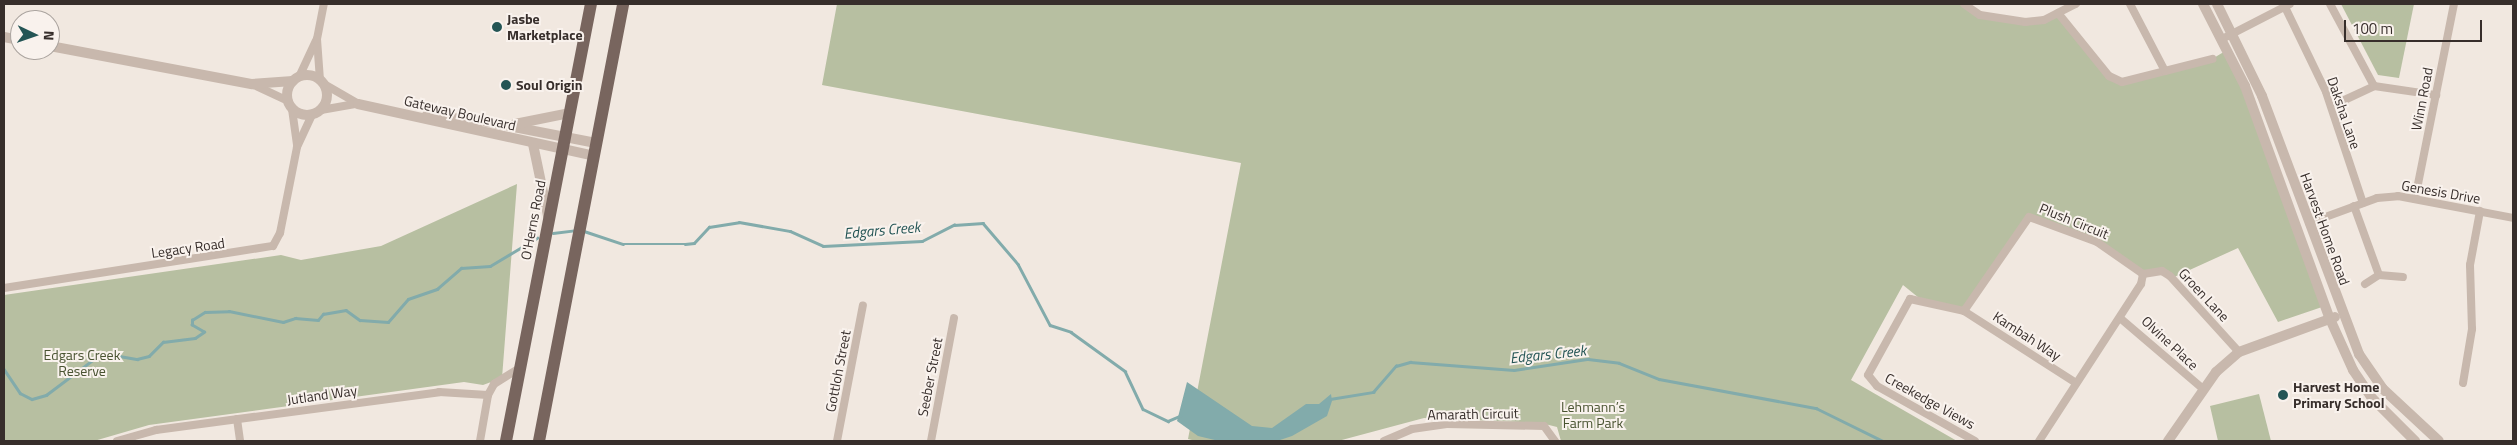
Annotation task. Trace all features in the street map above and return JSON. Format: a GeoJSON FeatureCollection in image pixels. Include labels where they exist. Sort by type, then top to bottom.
{"type":"FeatureCollection","features":[{"type":"Feature","properties":{"kind":"main road","name":"O'Herns Road"},"geometry":{"type":"LineString","coordinates":[[506,441],[591,4]]}},
{"type":"Feature","properties":{"kind":"main road"},"geometry":{"type":"LineString","coordinates":[[539,441],[623,4]]}},
{"type":"Feature","properties":{"kind":"street"},"geometry":{"type":"LineString","coordinates":[[290,105],[296,79],[317,39],[324,4]]}},
{"type":"Feature","properties":{"kind":"street"},"geometry":{"type":"LineString","coordinates":[[1964,4],[1980,15],[2025,22],[2058,13],[2076,4]]}},
{"type":"Feature","properties":{"kind":"street"},"geometry":{"type":"LineString","coordinates":[[2130,4],[2165,71]]}},
{"type":"Feature","properties":{"kind":"street","name":"Harvest Home Road"},"geometry":{"type":"LineString","coordinates":[[2203,4],[2245,86],[2330,319],[2361,384],[2415,441]]}},
{"type":"Feature","properties":{"kind":"street","name":"Harvest Home Road"},"geometry":{"type":"LineString","coordinates":[[2217,4],[2233,33],[2262,96],[2342,314],[2376,381],[2439,441]]}},
{"type":"Feature","properties":{"kind":"street"},"geometry":{"type":"LineString","coordinates":[[2330,4],[2374,86]]}},
{"type":"Feature","properties":{"kind":"street","name":"Winn Road"},"geometry":{"type":"LineString","coordinates":[[2416,199],[2454,4]]}},
{"type":"Feature","properties":{"kind":"street"},"geometry":{"type":"LineString","coordinates":[[2222,39],[2288,5]]}},
{"type":"Feature","properties":{"kind":"street","name":"Daksha Lane"},"geometry":{"type":"LineString","coordinates":[[2288,5],[2326,92],[2363,203]]}},
{"type":"Feature","properties":{"kind":"street"},"geometry":{"type":"LineString","coordinates":[[2058,13],[2114,80],[2165,71],[2212,59]]}},
{"type":"Feature","properties":{"kind":"street"},"geometry":{"type":"LineString","coordinates":[[252,84],[290,105],[316,112],[326,100],[317,39]]}},
{"type":"Feature","properties":{"kind":"street"},"geometry":{"type":"LineString","coordinates":[[60,48],[252,84],[296,79],[322,82],[358,104]]}},
{"type":"Feature","properties":{"kind":"street"},"geometry":{"type":"LineString","coordinates":[[2338,102],[2374,86],[2436,95]]}},
{"type":"Feature","properties":{"kind":"street","name":"Gateway Boulevard"},"geometry":{"type":"LineString","coordinates":[[316,112],[358,104],[409,114],[533,144],[563,143]]}},
{"type":"Feature","properties":{"kind":"street","name":"Legacy Road"},"geometry":{"type":"LineString","coordinates":[[290,105],[297,147]]}},
{"type":"Feature","properties":{"kind":"street","name":"Legacy Road"},"geometry":{"type":"LineString","coordinates":[[4,288],[269,248],[280,234],[297,147],[316,112]]}},
{"type":"Feature","properties":{"kind":"street"},"geometry":{"type":"LineString","coordinates":[[506,126],[570,113]]}},
{"type":"Feature","properties":{"kind":"street"},"geometry":{"type":"LineString","coordinates":[[409,114],[506,126],[563,143],[595,150]]}},
{"type":"Feature","properties":{"kind":"street"},"geometry":{"type":"LineString","coordinates":[[533,144],[548,220]]}},
{"type":"Feature","properties":{"kind":"street","name":"Genesis Drive"},"geometry":{"type":"LineString","coordinates":[[2309,222],[2386,196],[2416,199],[2513,218]]}},
{"type":"Feature","properties":{"kind":"street"},"geometry":{"type":"LineString","coordinates":[[2354,206],[2379,275]]}},
{"type":"Feature","properties":{"kind":"street"},"geometry":{"type":"LineString","coordinates":[[2463,383],[2472,329],[2470,265],[2480,211]]}},
{"type":"Feature","properties":{"kind":"street","name":"Plush Circuit"},"geometry":{"type":"LineString","coordinates":[[1964,311],[2029,217],[2097,242],[2143,274]]}},
{"type":"Feature","properties":{"kind":"street","name":"Groen Lane"},"geometry":{"type":"LineString","coordinates":[[2143,274],[2162,271],[2170,276],[2239,352]]}},
{"type":"Feature","properties":{"kind":"street"},"geometry":{"type":"LineString","coordinates":[[2039,441],[2120,318],[2143,274]]}},
{"type":"Feature","properties":{"kind":"street"},"geometry":{"type":"LineString","coordinates":[[2364,284],[2379,275],[2403,278]]}},
{"type":"Feature","properties":{"kind":"street","name":"Creekedge Views"},"geometry":{"type":"LineString","coordinates":[[1964,311],[1910,299],[1869,372],[1872,383],[1975,441]]}},
{"type":"Feature","properties":{"kind":"street","name":"Gottloh Street"},"geometry":{"type":"LineString","coordinates":[[837,441],[863,305]]}},
{"type":"Feature","properties":{"kind":"street","name":"Kambah Way"},"geometry":{"type":"LineString","coordinates":[[1964,311],[2076,384]]}},
{"type":"Feature","properties":{"kind":"street"},"geometry":{"type":"LineString","coordinates":[[2168,441],[2203,389],[2239,352],[2342,314]]}},
{"type":"Feature","properties":{"kind":"street","name":"Seeber Street"},"geometry":{"type":"LineString","coordinates":[[931,441],[954,318]]}},
{"type":"Feature","properties":{"kind":"street","name":"Olvine Place"},"geometry":{"type":"LineString","coordinates":[[2120,318],[2203,389]]}},
{"type":"Feature","properties":{"kind":"street"},"geometry":{"type":"LineString","coordinates":[[480,441],[488,395],[494,384],[520,368]]}},
{"type":"Feature","properties":{"kind":"street","name":"Jutland Way"},"geometry":{"type":"LineString","coordinates":[[117,441],[156,430],[439,392],[488,395]]}},
{"type":"Feature","properties":{"kind":"street"},"geometry":{"type":"LineString","coordinates":[[237,419],[240,441]]}},
{"type":"Feature","properties":{"kind":"street","name":"Amarath Circuit"},"geometry":{"type":"LineString","coordinates":[[1384,441],[1412,430],[1447,424],[1544,426],[1555,441]]}},
{"type":"Feature","properties":{"kind":"green space","name":"Lehmann’s Farm Park"},"geometry":{"type":"Polygon","coordinates":[[[837,4],[1964,4],[1973,12],[2025,22],[2058,13],[2114,80],[2212,59],[2227,50],[2325,306],[2278,322],[2238,248],[2172,278],[2166,273],[2143,274],[2107,248],[2033,217],[1964,311],[1919,298],[1903,285],[1851,380],[1957,441],[1561,441],[1557,427],[1541,423],[1424,418],[1338,441],[1196,441],[1188,439],[1241,163],[822,85],[837,4]]]}},
{"type":"Feature","properties":{"kind":"green space"},"geometry":{"type":"Polygon","coordinates":[[[2341,4],[2414,4],[2399,78],[2378,75],[2341,4]]]}},
{"type":"Feature","properties":{"kind":"green space","name":"Edgars Creek Reserve"},"geometry":{"type":"Polygon","coordinates":[[[517,184],[502,378],[483,385],[464,382],[149,425],[94,441],[4,441],[4,295],[281,255],[301,260],[381,246],[517,184]]]}},
{"type":"Feature","properties":{"kind":"green space"},"geometry":{"type":"Polygon","coordinates":[[[2259,394],[2271,441],[2218,441],[2210,406],[2259,394]]]}},
{"type":"Feature","properties":{"kind":"water"},"geometry":{"type":"Polygon","coordinates":[[[1187,382],[1252,426],[1272,428],[1306,404],[1319,404],[1331,394],[1332,401],[1327,416],[1292,436],[1277,441],[1219,441],[1198,436],[1177,421],[1187,382]]]}},
{"type":"Feature","properties":{"kind":"waterway","name":"Edgars Creek"},"geometry":{"type":"LineString","coordinates":[[584,231],[623,244],[685,244],[694,243],[709,227],[739,222],[790,231],[823,246],[922,241],[954,225],[983,223],[1018,264],[1050,325],[1071,332],[1125,371],[1143,409],[1168,421],[1180,416]]}},
{"type":"Feature","properties":{"kind":"waterway","name":"Edgars Creek"},"geometry":{"type":"LineString","coordinates":[[553,233],[576,230]]}},
{"type":"Feature","properties":{"kind":"waterway","name":"Edgars Creek"},"geometry":{"type":"LineString","coordinates":[[4,369],[20,393],[32,399],[46,395],[102,353],[137,359],[149,356],[163,342],[195,338],[204,332],[192,325],[192,320],[205,312],[229,311],[283,322],[295,318],[318,320],[323,314],[346,310],[360,320],[388,322],[408,299],[437,289],[461,268],[490,266],[537,238]]}},
{"type":"Feature","properties":{"kind":"waterway","name":"Edgars Creek"},"geometry":{"type":"LineString","coordinates":[[1330,399],[1373,392],[1396,366],[1410,362],[1514,370],[1588,359],[1619,363],[1659,379],[1816,408],[1883,441]]}},
{"type":"Feature","properties":{"kind":"place","name":"Jasbe Marketplace"},"geometry":{"type":"Point","coordinates":[497,27]}},
{"type":"Feature","properties":{"kind":"place","name":"Soul Origin"},"geometry":{"type":"Point","coordinates":[506,85]}},
{"type":"Feature","properties":{"kind":"place","name":"Harvest Home Primary School"},"geometry":{"type":"Point","coordinates":[2283,395]}}]}
